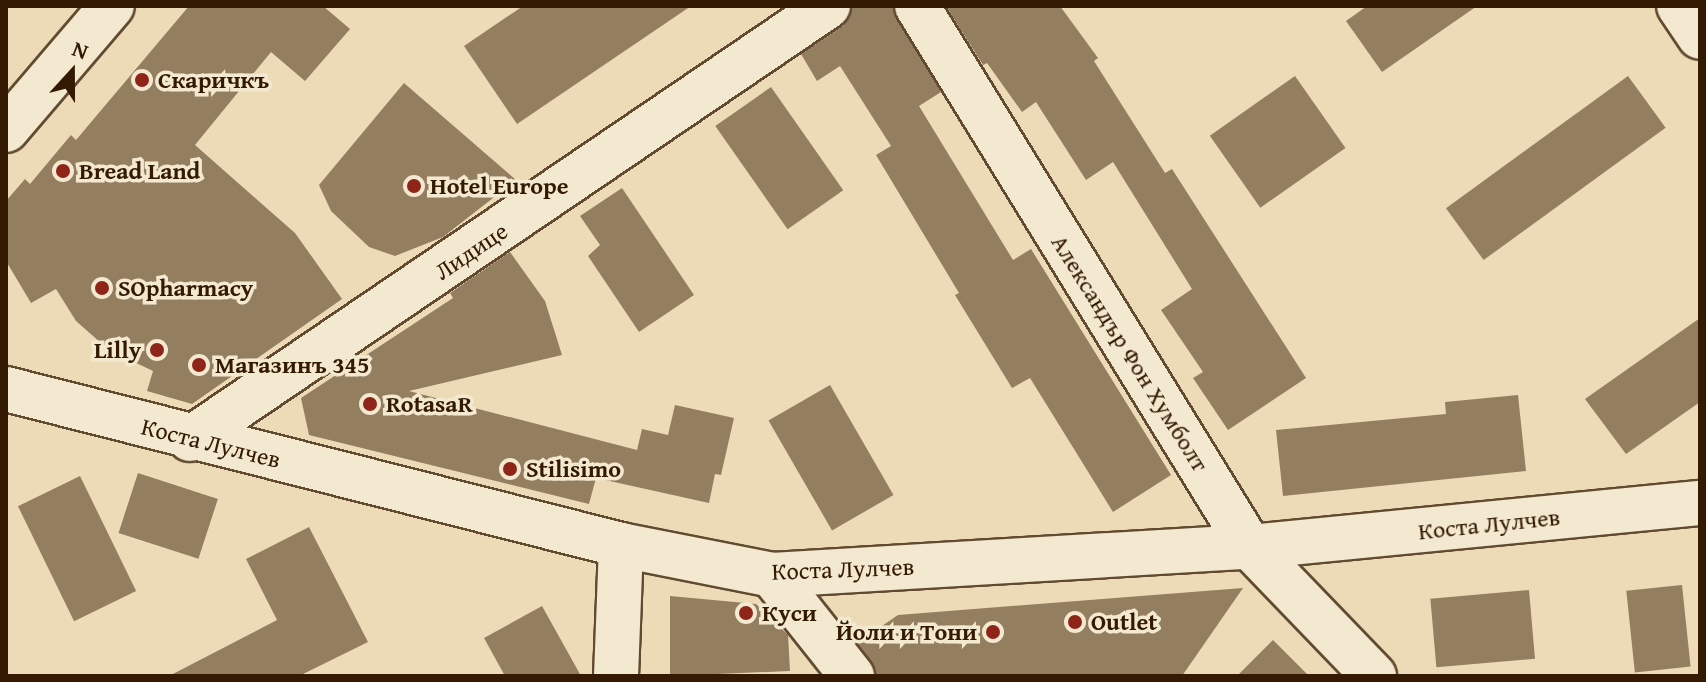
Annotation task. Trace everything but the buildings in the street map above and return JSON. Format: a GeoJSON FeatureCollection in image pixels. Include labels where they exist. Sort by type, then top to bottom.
{"type":"FeatureCollection","features":[{"type":"Feature","properties":{"kind":"street"},"geometry":{"type":"LineString","coordinates":[[6,130],[112,6]]}},
{"type":"Feature","properties":{"kind":"street","name":"Лидице"},"geometry":{"type":"LineString","coordinates":[[190,439],[828,6]]}},
{"type":"Feature","properties":{"kind":"street","name":"Александър Фон Хумболт"},"geometry":{"type":"LineString","coordinates":[[917,6],[1250,547],[1374,676]]}},
{"type":"Feature","properties":{"kind":"street"},"geometry":{"type":"LineString","coordinates":[[1679,6],[1700,37]]}},
{"type":"Feature","properties":{"kind":"street","name":"Коста Лулчев"},"geometry":{"type":"LineString","coordinates":[[6,389],[190,439],[621,545],[772,575],[1250,547],[1700,503]]}},
{"type":"Feature","properties":{"kind":"street"},"geometry":{"type":"LineString","coordinates":[[616,676],[621,545]]}},
{"type":"Feature","properties":{"kind":"street"},"geometry":{"type":"LineString","coordinates":[[772,575],[852,676]]}},
{"type":"Feature","properties":{"kind":"place","name":"Скаричкъ"},"geometry":{"type":"Point","coordinates":[142,80]}},
{"type":"Feature","properties":{"kind":"place","name":"Bread Land"},"geometry":{"type":"Point","coordinates":[63,171]}},
{"type":"Feature","properties":{"kind":"place","name":"Hotel Europe"},"geometry":{"type":"Point","coordinates":[414,186]}},
{"type":"Feature","properties":{"kind":"place","name":"SOpharmacy"},"geometry":{"type":"Point","coordinates":[102,288]}},
{"type":"Feature","properties":{"kind":"place","name":"Lilly"},"geometry":{"type":"Point","coordinates":[157,350]}},
{"type":"Feature","properties":{"kind":"place","name":"Магазинъ 345"},"geometry":{"type":"Point","coordinates":[199,365]}},
{"type":"Feature","properties":{"kind":"place","name":"RotasaR"},"geometry":{"type":"Point","coordinates":[370,404]}},
{"type":"Feature","properties":{"kind":"place","name":"Stilisimo"},"geometry":{"type":"Point","coordinates":[510,469]}},
{"type":"Feature","properties":{"kind":"place","name":"Куси"},"geometry":{"type":"Point","coordinates":[746,613]}},
{"type":"Feature","properties":{"kind":"place","name":"Outlet"},"geometry":{"type":"Point","coordinates":[1075,622]}},
{"type":"Feature","properties":{"kind":"place","name":"Йоли и Тони"},"geometry":{"type":"Point","coordinates":[993,632]}}]}
